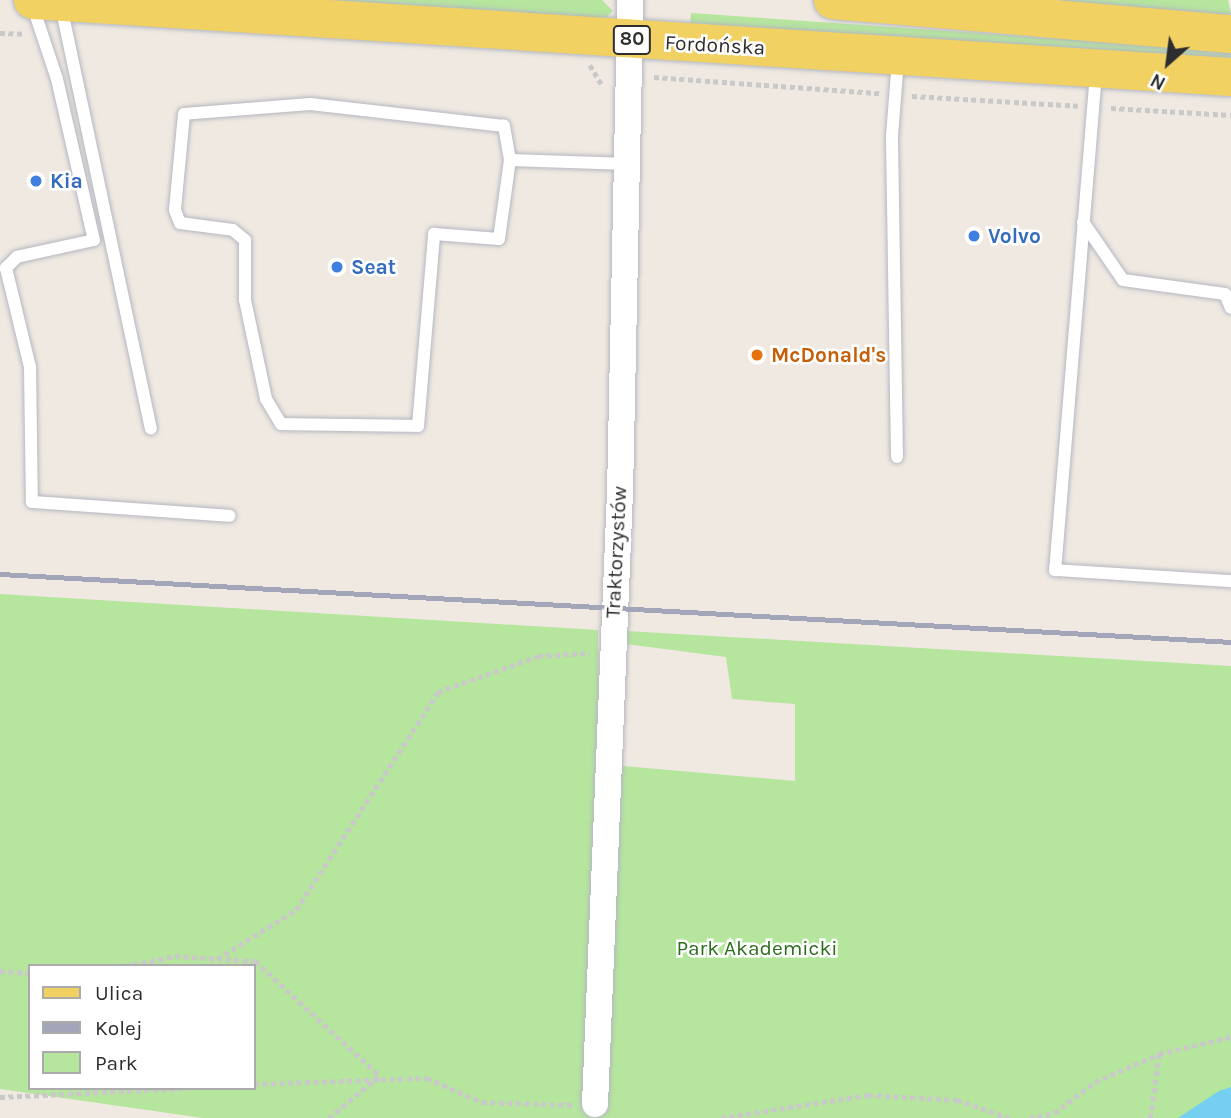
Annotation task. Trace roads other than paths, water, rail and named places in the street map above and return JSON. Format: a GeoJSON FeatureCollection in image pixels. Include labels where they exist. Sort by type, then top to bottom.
{"type":"FeatureCollection","features":[{"type":"Feature","properties":{"kind":"main road"},"geometry":{"type":"LineString","coordinates":[[833,0],[1231,34]]}},
{"type":"Feature","properties":{"kind":"main road","name":"Fordońska"},"geometry":{"type":"LineString","coordinates":[[41,1],[586,38],[627,57],[899,56],[1231,77]]}},
{"type":"Feature","properties":{"kind":"street","name":"Traktorzystów"},"geometry":{"type":"LineString","coordinates":[[595,1104],[628,164],[627,57],[630,0]]}},
{"type":"Feature","properties":{"kind":"lane"},"geometry":{"type":"LineString","coordinates":[[41,1],[94,240],[17,257],[3,267],[30,367],[32,502],[230,516]]}},
{"type":"Feature","properties":{"kind":"lane"},"geometry":{"type":"LineString","coordinates":[[41,1],[151,429]]}},
{"type":"Feature","properties":{"kind":"lane"},"geometry":{"type":"LineString","coordinates":[[897,457],[895,94],[899,56]]}},
{"type":"Feature","properties":{"kind":"lane"},"geometry":{"type":"LineString","coordinates":[[1097,69],[1055,570],[1231,581]]}},
{"type":"Feature","properties":{"kind":"lane"},"geometry":{"type":"LineString","coordinates":[[310,104],[504,127],[510,160],[499,239],[434,234],[418,426],[281,424],[266,399],[245,300],[245,240],[233,230],[180,223],[175,210],[184,114],[310,104]]}},
{"type":"Feature","properties":{"kind":"lane"},"geometry":{"type":"LineString","coordinates":[[510,160],[628,164]]}},
{"type":"Feature","properties":{"kind":"lane"},"geometry":{"type":"LineString","coordinates":[[1083,222],[1123,280],[1226,294],[1231,308]]}},
{"type":"Feature","properties":{"kind":"water"},"geometry":{"type":"Polygon","coordinates":[[[1231,1087],[1231,1118],[1178,1118],[1219,1091],[1231,1087]]]}},
{"type":"Feature","properties":{"kind":"railway"},"geometry":{"type":"LineString","coordinates":[[0,574],[1231,642]]}},
{"type":"Feature","properties":{"kind":"place","name":"Kia"},"geometry":{"type":"Point","coordinates":[36,181]}},
{"type":"Feature","properties":{"kind":"place","name":"Volvo"},"geometry":{"type":"Point","coordinates":[974,236]}},
{"type":"Feature","properties":{"kind":"place","name":"Seat"},"geometry":{"type":"Point","coordinates":[337,267]}},
{"type":"Feature","properties":{"kind":"place","name":"McDonald's"},"geometry":{"type":"Point","coordinates":[757,355]}},
{"type":"Feature","properties":{"kind":"park label","name":"Park Akademicki"},"geometry":{"type":"Point","coordinates":[757,948]}}]}
